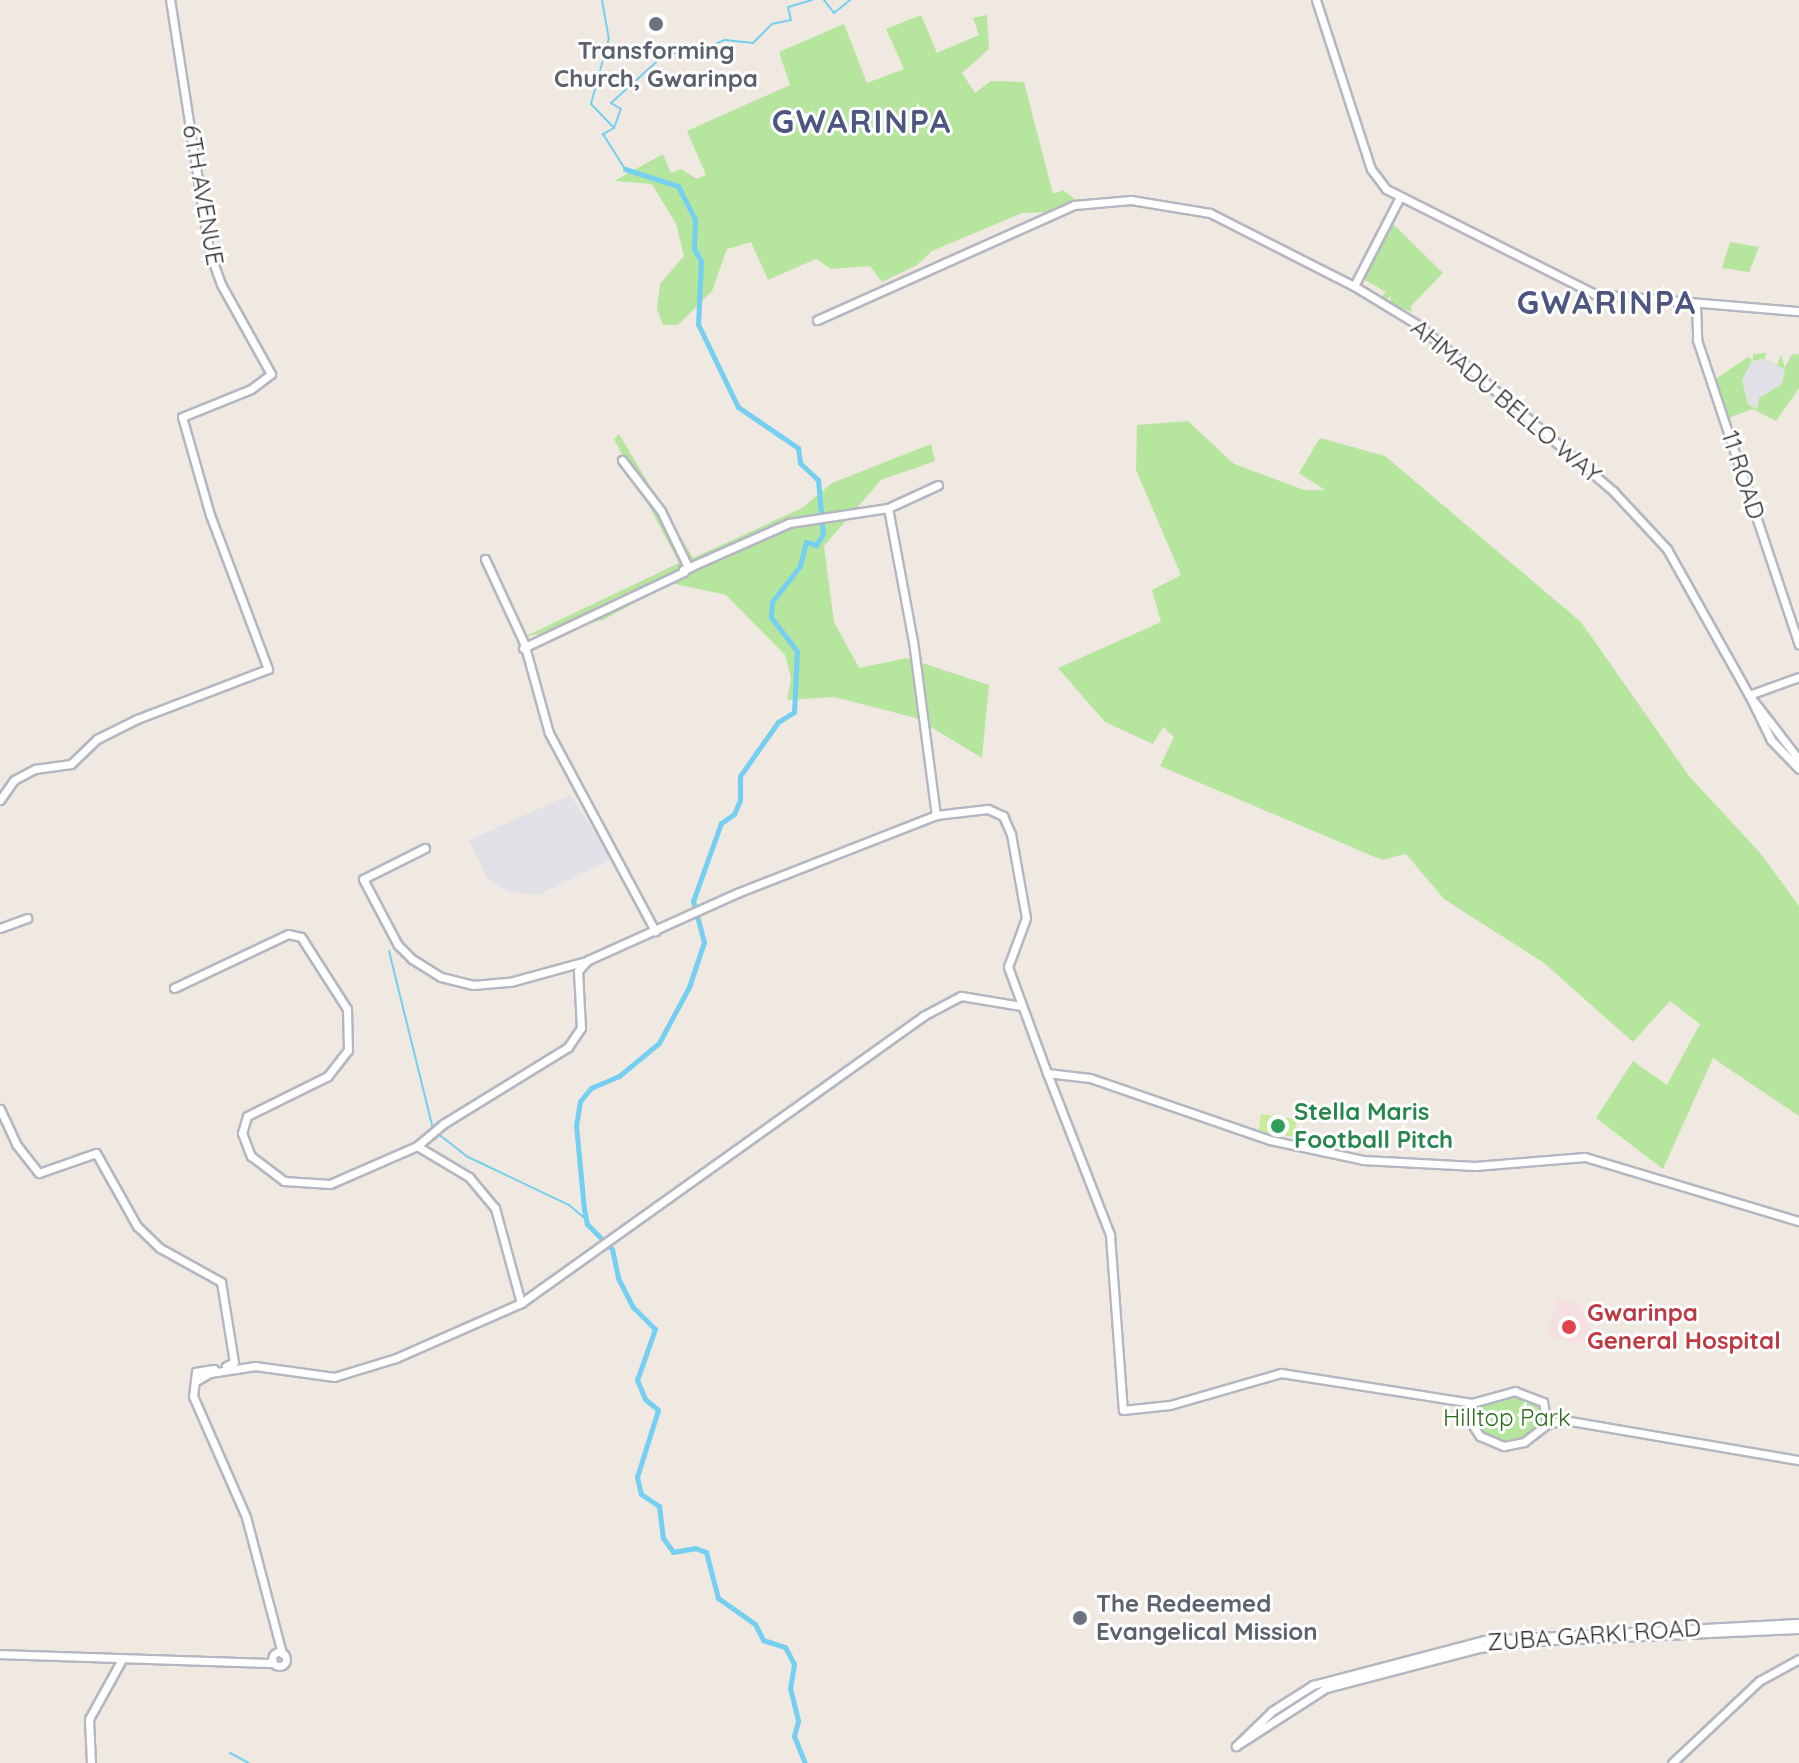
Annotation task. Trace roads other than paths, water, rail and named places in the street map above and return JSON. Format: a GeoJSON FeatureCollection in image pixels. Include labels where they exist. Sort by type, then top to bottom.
{"type":"FeatureCollection","features":[{"type":"Feature","properties":{"kind":"street","name":"6TH AVENUE"},"geometry":{"type":"LineString","coordinates":[[0,800],[14,780],[35,769],[71,764],[97,739],[137,719],[268,669],[210,515],[183,414],[251,389],[271,374],[221,284],[209,251],[170,0]]}},
{"type":"Feature","properties":{"kind":"street"},"geometry":{"type":"LineString","coordinates":[[1316,0],[1371,169],[1380,183],[1400,197],[1584,291],[1696,304],[1799,311]]}},
{"type":"Feature","properties":{"kind":"street"},"geometry":{"type":"LineString","coordinates":[[1354,286],[1400,197]]}},
{"type":"Feature","properties":{"kind":"street","name":"AHMADU BELLO WAY"},"geometry":{"type":"LineString","coordinates":[[817,320],[1025,224],[1099,200],[1198,209],[1354,286],[1449,349],[1638,515],[1673,558],[1771,740],[1799,769]]}},
{"type":"Feature","properties":{"kind":"street","name":"11 ROAD"},"geometry":{"type":"LineString","coordinates":[[1696,304],[1697,340],[1799,644]]}},
{"type":"Feature","properties":{"kind":"street"},"geometry":{"type":"LineString","coordinates":[[622,460],[661,511],[685,568]]}},
{"type":"Feature","properties":{"kind":"street"},"geometry":{"type":"LineString","coordinates":[[522,646],[753,537],[819,515],[888,508],[938,485]]}},
{"type":"Feature","properties":{"kind":"street"},"geometry":{"type":"LineString","coordinates":[[888,508],[913,641],[936,815]]}},
{"type":"Feature","properties":{"kind":"street"},"geometry":{"type":"LineString","coordinates":[[522,646],[485,559],[522,646],[546,734],[653,931]]}},
{"type":"Feature","properties":{"kind":"street"},"geometry":{"type":"LineString","coordinates":[[1749,695],[1799,677]]}},
{"type":"Feature","properties":{"kind":"street","name":"AHMADU BELLO WAY"},"geometry":{"type":"LineString","coordinates":[[1749,695],[1799,760]]}},
{"type":"Feature","properties":{"kind":"street"},"geometry":{"type":"LineString","coordinates":[[425,848],[363,879],[382,919],[412,959],[441,977],[473,985],[510,982],[579,965],[653,931],[936,815],[988,809],[1000,813],[1010,827],[1026,918],[1008,967],[1110,1235],[1123,1410],[1170,1405],[1281,1373],[1455,1404],[1472,1403],[1515,1391],[1545,1405],[1564,1420]]}},
{"type":"Feature","properties":{"kind":"street"},"geometry":{"type":"LineString","coordinates":[[0,928],[27,918]]}},
{"type":"Feature","properties":{"kind":"street"},"geometry":{"type":"LineString","coordinates":[[174,988],[288,934],[298,934],[347,1009],[348,1050],[328,1076],[247,1116],[242,1127],[248,1151],[289,1183],[321,1185],[417,1146],[436,1130],[544,1065],[575,1040],[584,1012],[579,965]]}},
{"type":"Feature","properties":{"kind":"street"},"geometry":{"type":"LineString","coordinates":[[196,1381],[210,1373],[255,1366],[334,1377],[396,1358],[521,1303],[608,1245],[936,1009],[961,996],[1021,1006]]}},
{"type":"Feature","properties":{"kind":"street"},"geometry":{"type":"LineString","coordinates":[[1047,1073],[1090,1078],[1270,1140],[1363,1160],[1475,1166],[1585,1157],[1799,1221]]}},
{"type":"Feature","properties":{"kind":"street"},"geometry":{"type":"LineString","coordinates":[[0,1109],[16,1144],[39,1173],[96,1153],[137,1226],[160,1248],[221,1282],[234,1362],[197,1371],[193,1396],[246,1517],[282,1653],[274,1655],[273,1663],[121,1661],[0,1654]]}},
{"type":"Feature","properties":{"kind":"street"},"geometry":{"type":"LineString","coordinates":[[417,1146],[469,1177],[495,1208],[521,1303]]}},
{"type":"Feature","properties":{"kind":"street"},"geometry":{"type":"LineString","coordinates":[[1465,1414],[1472,1403]]}},
{"type":"Feature","properties":{"kind":"street"},"geometry":{"type":"LineString","coordinates":[[1455,1404],[1480,1436],[1504,1446],[1524,1442],[1547,1424],[1564,1420],[1799,1460]]}},
{"type":"Feature","properties":{"kind":"street"},"geometry":{"type":"LineString","coordinates":[[1545,1405],[1547,1424]]}},
{"type":"Feature","properties":{"kind":"street","name":"ZUBA GARKI ROAD"},"geometry":{"type":"LineString","coordinates":[[1799,1626],[1539,1640],[1480,1648],[1326,1688],[1236,1746],[1272,1711],[1313,1685],[1484,1640],[1799,1626]]}},
{"type":"Feature","properties":{"kind":"street"},"geometry":{"type":"LineString","coordinates":[[1672,1763],[1763,1678],[1799,1659]]}},
{"type":"Feature","properties":{"kind":"street"},"geometry":{"type":"LineString","coordinates":[[91,1763],[89,1719],[121,1661]]}},
{"type":"Feature","properties":{"kind":"waterway"},"geometry":{"type":"LineString","coordinates":[[602,0],[609,38],[591,104],[614,128],[603,134],[625,169]]}},
{"type":"Feature","properties":{"kind":"waterway"},"geometry":{"type":"LineString","coordinates":[[614,128],[621,109],[611,103],[664,55],[701,50],[725,40],[753,43],[772,24],[791,20],[788,7],[812,0]]}},
{"type":"Feature","properties":{"kind":"waterway"},"geometry":{"type":"LineString","coordinates":[[824,0],[834,13],[850,0]]}},
{"type":"Feature","properties":{"kind":"waterway"},"geometry":{"type":"LineString","coordinates":[[625,169],[678,186],[695,219],[694,248],[701,261],[698,324],[738,407],[798,448],[800,463],[818,480],[823,534],[816,545],[806,542],[800,566],[772,602],[771,617],[797,651],[794,712],[778,722],[740,776],[740,800],[734,814],[721,823],[693,901],[704,942],[689,987],[659,1043],[619,1076],[591,1088],[580,1101],[576,1125],[584,1209],[587,1224],[612,1249],[618,1278],[633,1307],[655,1329],[637,1380],[645,1399],[658,1410],[637,1477],[641,1494],[659,1506],[663,1538],[673,1552],[695,1548],[706,1552],[718,1598],[755,1624],[763,1640],[785,1647],[794,1664],[790,1688],[798,1721],[794,1736],[805,1763]]}},
{"type":"Feature","properties":{"kind":"waterway"},"geometry":{"type":"LineString","coordinates":[[389,951],[433,1129]]}},
{"type":"Feature","properties":{"kind":"waterway"},"geometry":{"type":"LineString","coordinates":[[437,1133],[468,1157],[569,1205],[587,1220]]}},
{"type":"Feature","properties":{"kind":"waterway"},"geometry":{"type":"LineString","coordinates":[[230,1753],[249,1763]]}},
{"type":"Feature","properties":{"kind":"place","name":"Transforming Church, Gwarinpa"},"geometry":{"type":"Point","coordinates":[656,24]}},
{"type":"Feature","properties":{"kind":"place","name":"Stella Maris Football Pitch"},"geometry":{"type":"Point","coordinates":[1278,1126]}},
{"type":"Feature","properties":{"kind":"place","name":"Gwarinpa General Hospital"},"geometry":{"type":"Point","coordinates":[1569,1327]}},
{"type":"Feature","properties":{"kind":"place","name":"The Redeemed Evangelical Mission"},"geometry":{"type":"Point","coordinates":[1080,1618]}},
{"type":"Feature","properties":{"kind":"district","name":"GWARINPA"},"geometry":{"type":"Point","coordinates":[862,121]}},
{"type":"Feature","properties":{"kind":"district","name":"GWARINPA"},"geometry":{"type":"Point","coordinates":[1607,302]}},
{"type":"Feature","properties":{"kind":"park label","name":"Hilltop Park"},"geometry":{"type":"Point","coordinates":[1507,1418]}}]}
